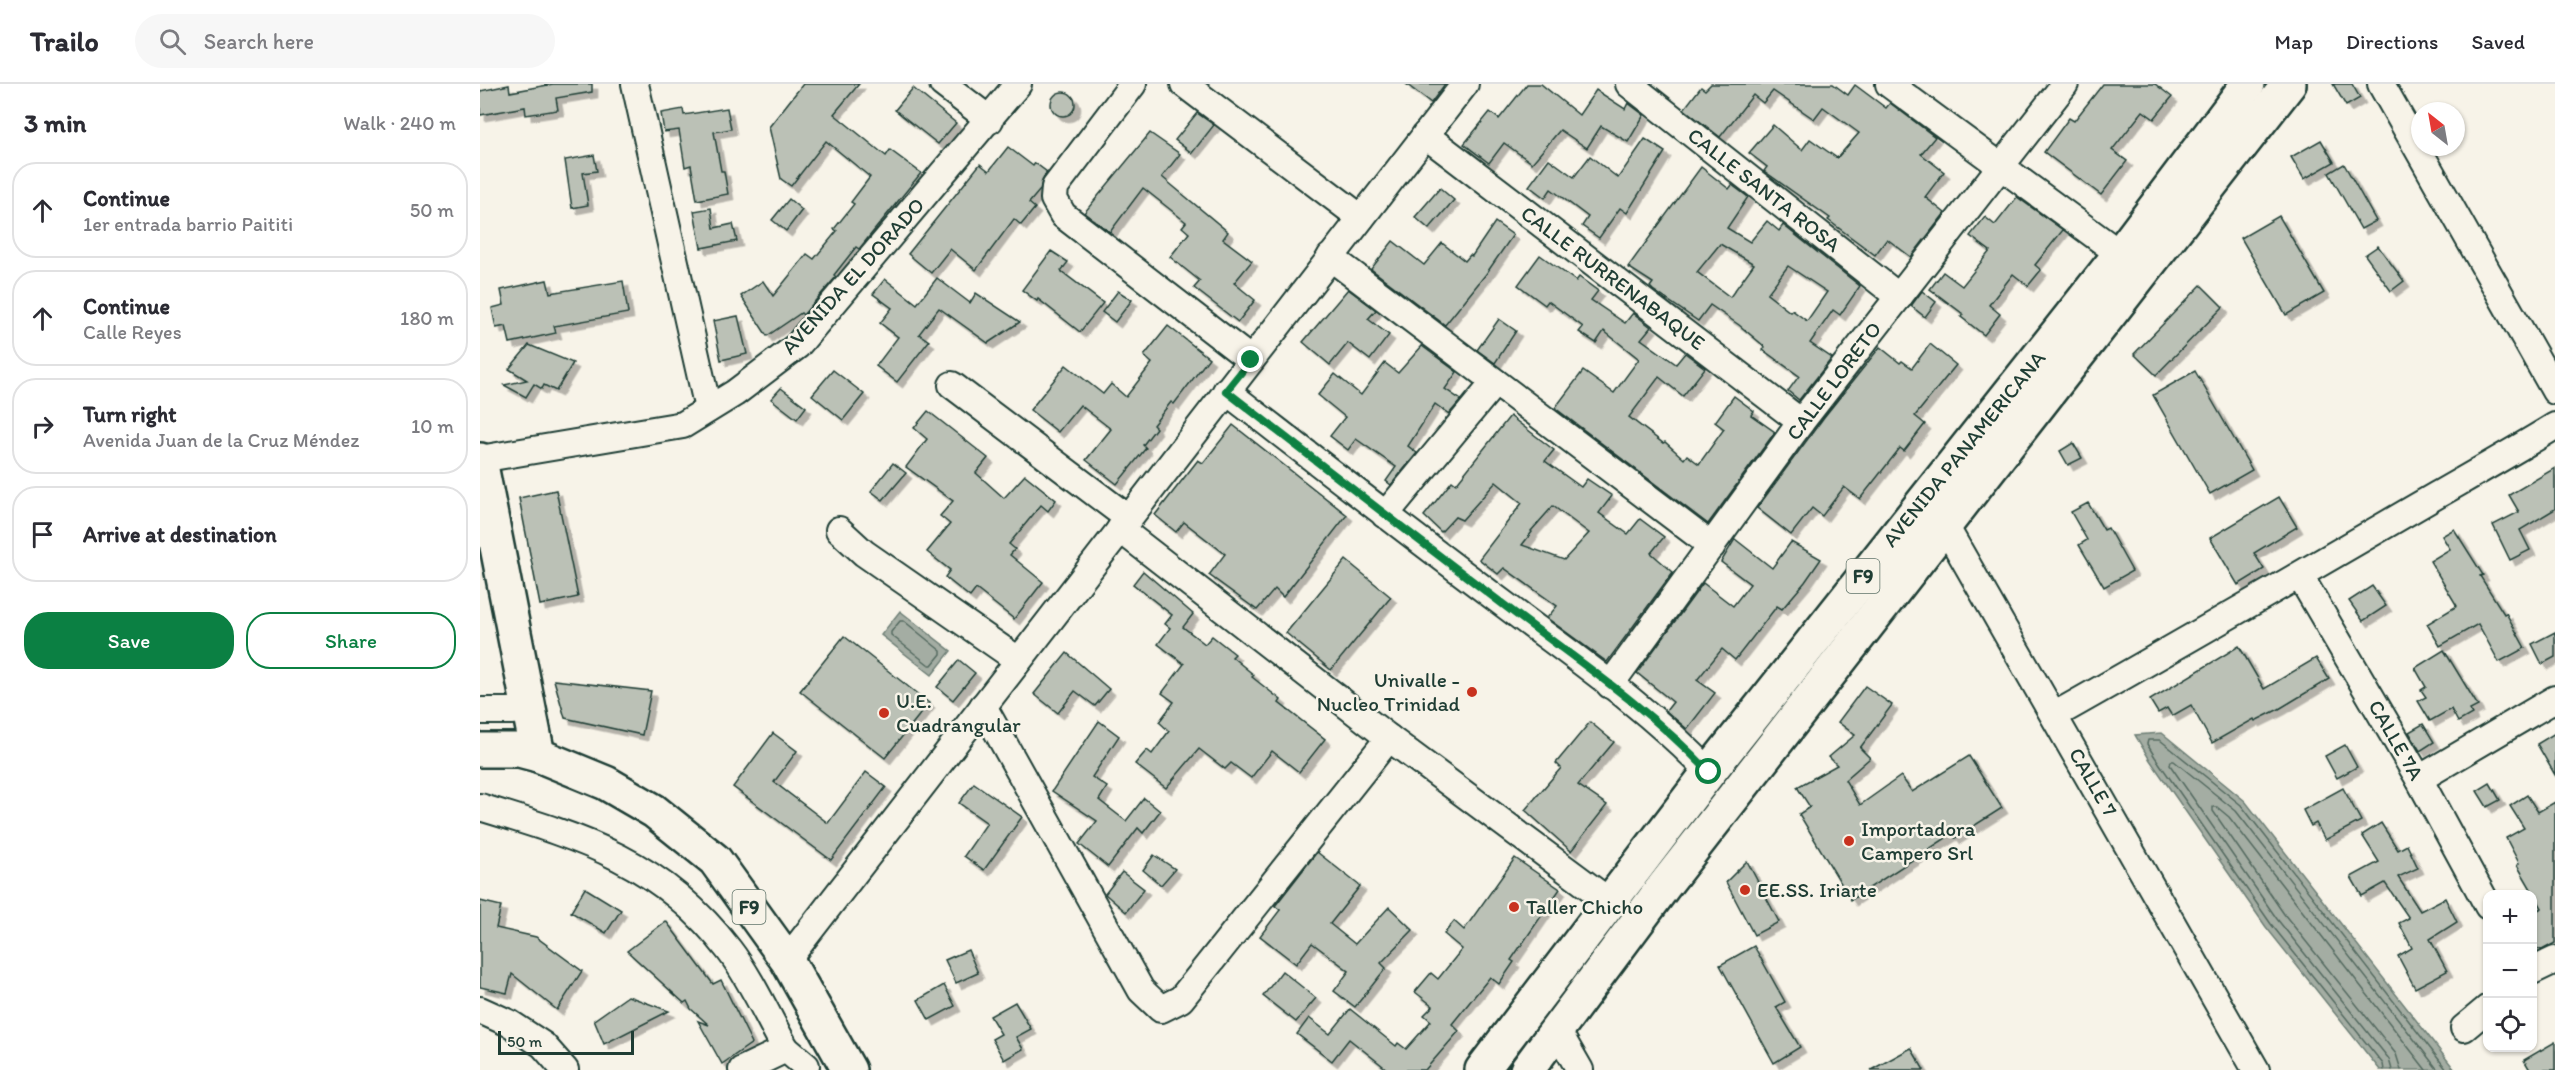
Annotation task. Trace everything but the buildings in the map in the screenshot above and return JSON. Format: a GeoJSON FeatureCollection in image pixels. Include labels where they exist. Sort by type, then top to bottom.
{"type":"FeatureCollection","features":[{"type":"Feature","properties":{"kind":"main road","name":"AVENIDA PANAMERICANA"},"geometry":{"type":"LineString","coordinates":[[1527,1070],[1664,886],[1945,526],[2132,262],[2248,84]]}},
{"type":"Feature","properties":{"kind":"main road","name":"AVENIDA PANAMERICANA"},"geometry":{"type":"LineString","coordinates":[[1482,1070],[1709,772],[1926,495],[2289,84]]}},
{"type":"Feature","properties":{"kind":"main road"},"geometry":{"type":"LineString","coordinates":[[480,460],[529,752]]}},
{"type":"Feature","properties":{"kind":"main road"},"geometry":{"type":"LineString","coordinates":[[480,557],[496,711],[529,752]]}},
{"type":"Feature","properties":{"kind":"main road","name":"F9"},"geometry":{"type":"LineString","coordinates":[[480,750],[529,752],[606,783],[654,811],[715,860],[787,960],[849,1070]]}},
{"type":"Feature","properties":{"kind":"street"},"geometry":{"type":"LineString","coordinates":[[635,84],[708,409]]}},
{"type":"Feature","properties":{"kind":"street"},"geometry":{"type":"LineString","coordinates":[[943,84],[990,120]]}},
{"type":"Feature","properties":{"kind":"street","name":"AVENIDA EL DORADO"},"geometry":{"type":"LineString","coordinates":[[480,460],[683,425],[735,393],[796,346],[990,120],[1018,84]]}},
{"type":"Feature","properties":{"kind":"street"},"geometry":{"type":"LineString","coordinates":[[1133,84],[1055,187],[1054,199],[1063,215],[1251,360]]}},
{"type":"Feature","properties":{"kind":"street"},"geometry":{"type":"LineString","coordinates":[[1184,84],[1361,218]]}},
{"type":"Feature","properties":{"kind":"street"},"geometry":{"type":"LineString","coordinates":[[787,960],[1465,84]]}},
{"type":"Feature","properties":{"kind":"street"},"geometry":{"type":"LineString","coordinates":[[1889,84],[2132,262]]}},
{"type":"Feature","properties":{"kind":"street","name":"CALLE LORETO"},"geometry":{"type":"LineString","coordinates":[[1610,685],[1801,422],[2065,84]]}},
{"type":"Feature","properties":{"kind":"street"},"geometry":{"type":"LineString","coordinates":[[2381,84],[2555,391]]}},
{"type":"Feature","properties":{"kind":"street","name":"CALLE SANTA ROSA"},"geometry":{"type":"LineString","coordinates":[[1637,86],[1899,297]]}},
{"type":"Feature","properties":{"kind":"street","name":"CALLE RURRENABAQUE"},"geometry":{"type":"LineString","coordinates":[[1425,135],[1801,422]]}},
{"type":"Feature","properties":{"kind":"street"},"geometry":{"type":"LineString","coordinates":[[1330,257],[1712,546]]}},
{"type":"Feature","properties":{"kind":"street"},"geometry":{"type":"LineString","coordinates":[[1386,515],[1495,382]]}},
{"type":"Feature","properties":{"kind":"street"},"geometry":{"type":"LineString","coordinates":[[952,385],[1389,738],[1611,903]]}},
{"type":"Feature","properties":{"kind":"street"},"geometry":{"type":"LineString","coordinates":[[1226,391],[1679,739],[1709,772]]}},
{"type":"Feature","properties":{"kind":"street"},"geometry":{"type":"LineString","coordinates":[[2055,715],[2300,576],[2555,426]]}},
{"type":"Feature","properties":{"kind":"street","name":"CALLE 7"},"geometry":{"type":"LineString","coordinates":[[1926,495],[2055,715],[2256,1070]]}},
{"type":"Feature","properties":{"kind":"street"},"geometry":{"type":"LineString","coordinates":[[839,530],[864,553],[1018,660]]}},
{"type":"Feature","properties":{"kind":"street","name":"CALLE 7A"},"geometry":{"type":"LineString","coordinates":[[2300,576],[2419,779],[2483,899]]}},
{"type":"Feature","properties":{"kind":"street"},"geometry":{"type":"LineString","coordinates":[[2419,779],[2555,699]]}},
{"type":"Feature","properties":{"kind":"street"},"geometry":{"type":"LineString","coordinates":[[982,706],[1142,990],[1161,1009],[1181,999],[1389,738]]}},
{"type":"Feature","properties":{"kind":"street"},"geometry":{"type":"LineString","coordinates":[[480,807],[555,830],[607,851],[652,875],[694,908],[730,951],[799,1064]]}},
{"type":"Feature","properties":{"kind":"street"},"geometry":{"type":"LineString","coordinates":[[2537,969],[2555,960]]}},
{"type":"Feature","properties":{"kind":"street"},"geometry":{"type":"LineString","coordinates":[[480,1010],[511,1024],[543,1046],[565,1070]]}},
{"type":"Feature","properties":{"kind":"street"},"geometry":{"type":"LineString","coordinates":[[2464,1028],[2483,1011]]}},
{"type":"Feature","properties":{"kind":"street"},"geometry":{"type":"LineString","coordinates":[[1557,1030],[1580,1070]]}},
{"type":"Feature","properties":{"kind":"street"},"geometry":{"type":"LineString","coordinates":[[742,1070],[799,1064],[829,1035]]}},
{"type":"Feature","properties":{"kind":"water"},"geometry":{"type":"Polygon","coordinates":[[[900,611],[951,651],[932,675],[881,635],[900,611]]]}},
{"type":"Feature","properties":{"kind":"water"},"geometry":{"type":"Polygon","coordinates":[[[2162,733],[2245,801],[2455,1070],[2380,1070],[2266,927],[2135,735],[2162,733]]]}},
{"type":"Feature","properties":{"kind":"place","name":"Univalle - Nucleo Trinidad"},"geometry":{"type":"Point","coordinates":[1472,692]}},
{"type":"Feature","properties":{"kind":"place","name":"U.E. Cuadrangular"},"geometry":{"type":"Point","coordinates":[884,713]}},
{"type":"Feature","properties":{"kind":"place","name":"Importadora Campero Srl"},"geometry":{"type":"Point","coordinates":[1849,841]}},
{"type":"Feature","properties":{"kind":"place","name":"EE.SS. Iriarte"},"geometry":{"type":"Point","coordinates":[1745,890]}},
{"type":"Feature","properties":{"kind":"place","name":"Taller Chicho"},"geometry":{"type":"Point","coordinates":[1514,907]}},
{"type":"Feature","properties":{"kind":"route"},"geometry":{"type":"LineString","coordinates":[[1251,360],[1226,391],[1679,739],[1709,772]]}}]}
